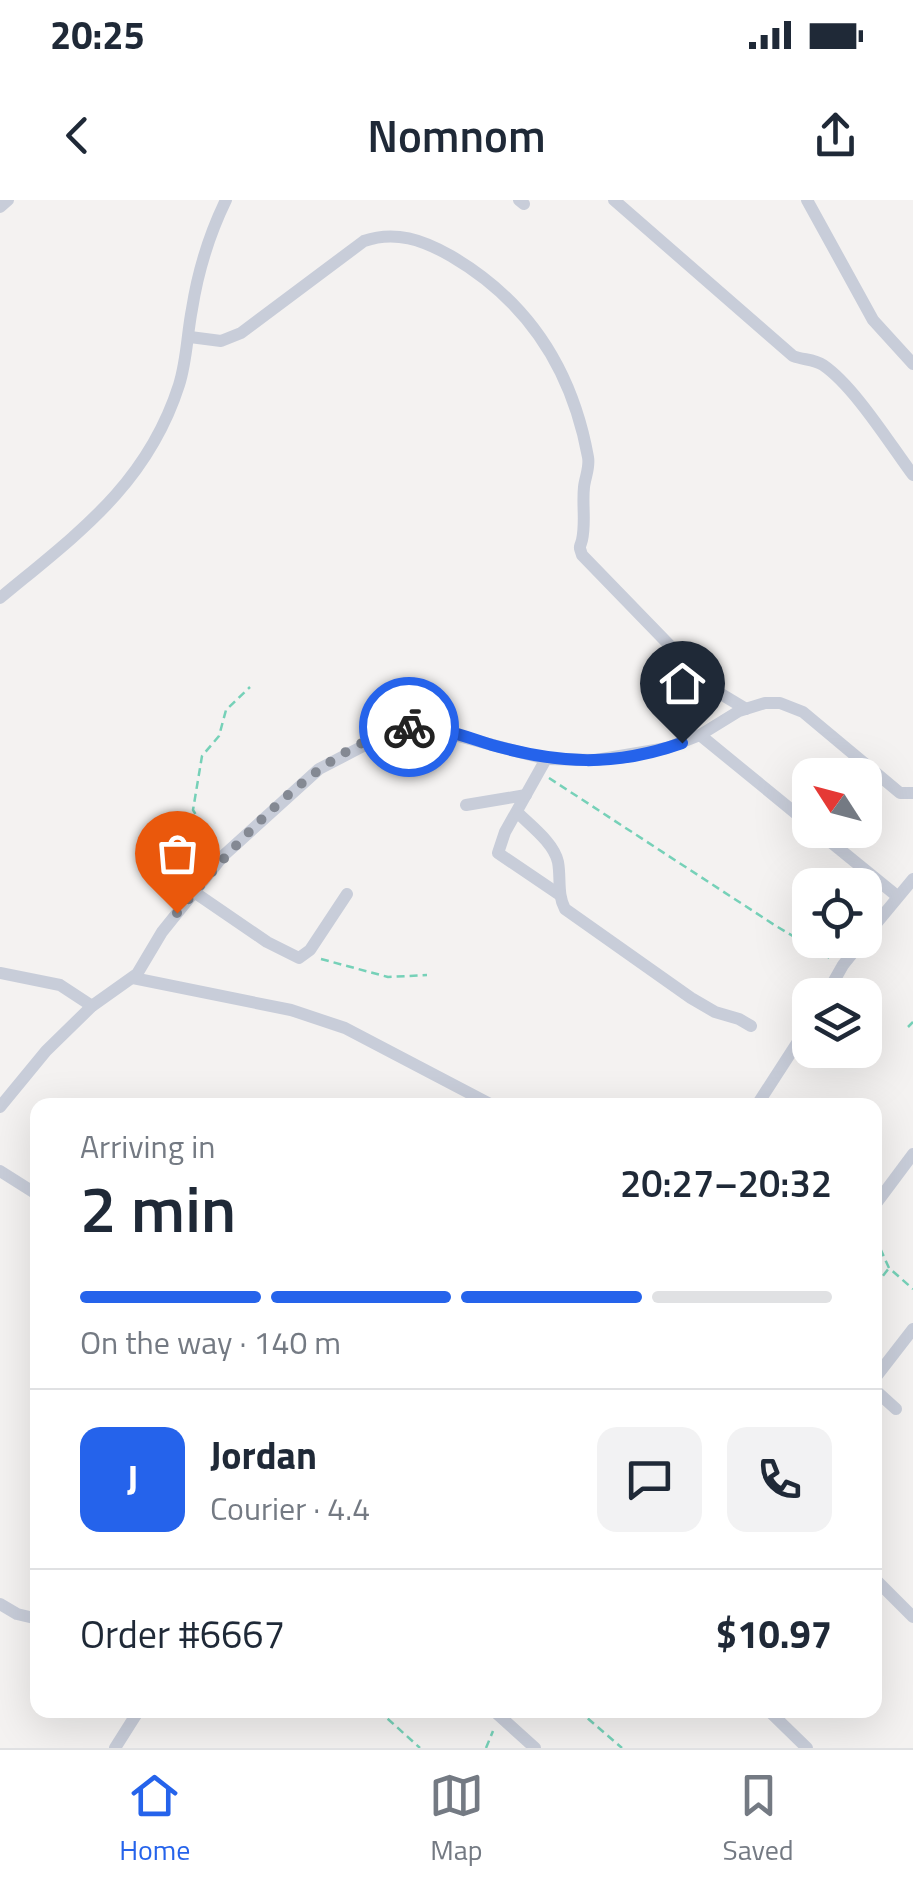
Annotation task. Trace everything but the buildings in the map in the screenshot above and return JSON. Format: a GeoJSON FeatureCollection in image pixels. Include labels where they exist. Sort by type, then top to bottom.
{"type":"FeatureCollection","features":[{"type":"Feature","properties":{"kind":"street"},"geometry":{"type":"LineString","coordinates":[[0,207],[8,200]]}},
{"type":"Feature","properties":{"kind":"street"},"geometry":{"type":"LineString","coordinates":[[0,598],[104,512],[144,460],[180,383],[200,266],[226,200]]}},
{"type":"Feature","properties":{"kind":"street"},"geometry":{"type":"LineString","coordinates":[[614,200],[793,356],[814,360],[832,372],[887,435],[913,475]]}},
{"type":"Feature","properties":{"kind":"street"},"geometry":{"type":"LineString","coordinates":[[806,200],[873,320],[913,364]]}},
{"type":"Feature","properties":{"kind":"street"},"geometry":{"type":"LineString","coordinates":[[190,337],[221,341],[240,332],[364,241],[381,235],[412,238],[489,280],[537,330],[561,371],[572,400],[589,463],[583,490],[586,512],[579,548],[582,555],[711,688],[746,709]]}},
{"type":"Feature","properties":{"kind":"street"},"geometry":{"type":"LineString","coordinates":[[0,1107],[46,1051],[92,1006],[133,978],[162,932],[223,856],[320,769],[400,729],[437,729],[542,765],[649,753],[700,735],[746,709],[765,704],[792,706],[900,793],[913,793]]}},
{"type":"Feature","properties":{"kind":"street"},"geometry":{"type":"LineString","coordinates":[[700,735],[792,810]]}},
{"type":"Feature","properties":{"kind":"street"},"geometry":{"type":"LineString","coordinates":[[542,765],[505,832],[500,855],[560,896]]}},
{"type":"Feature","properties":{"kind":"street"},"geometry":{"type":"LineString","coordinates":[[466,806],[526,795]]}},
{"type":"Feature","properties":{"kind":"street"},"geometry":{"type":"LineString","coordinates":[[518,813],[558,860],[560,896],[565,909],[672,986],[714,1012],[751,1026]]}},
{"type":"Feature","properties":{"kind":"street"},"geometry":{"type":"LineString","coordinates":[[838,848],[897,896]]}},
{"type":"Feature","properties":{"kind":"street"},"geometry":{"type":"LineString","coordinates":[[882,915],[913,879]]}},
{"type":"Feature","properties":{"kind":"street"},"geometry":{"type":"LineString","coordinates":[[194,892],[290,956],[305,956],[347,894]]}},
{"type":"Feature","properties":{"kind":"street"},"geometry":{"type":"LineString","coordinates":[[836,978],[848,958]]}},
{"type":"Feature","properties":{"kind":"street"},"geometry":{"type":"LineString","coordinates":[[0,973],[60,985],[92,1006]]}},
{"type":"Feature","properties":{"kind":"street"},"geometry":{"type":"LineString","coordinates":[[133,978],[266,1004],[344,1028],[479,1098]]}},
{"type":"Feature","properties":{"kind":"street"},"geometry":{"type":"LineString","coordinates":[[762,1098],[792,1051]]}},
{"type":"Feature","properties":{"kind":"street"},"geometry":{"type":"LineString","coordinates":[[882,1196],[913,1154]]}},
{"type":"Feature","properties":{"kind":"street"},"geometry":{"type":"LineString","coordinates":[[0,1171],[30,1189]]}},
{"type":"Feature","properties":{"kind":"street"},"geometry":{"type":"LineString","coordinates":[[882,1369],[913,1329]]}},
{"type":"Feature","properties":{"kind":"street"},"geometry":{"type":"LineString","coordinates":[[882,1396],[896,1409]]}},
{"type":"Feature","properties":{"kind":"street"},"geometry":{"type":"LineString","coordinates":[[882,1587],[913,1617]]}},
{"type":"Feature","properties":{"kind":"street"},"geometry":{"type":"LineString","coordinates":[[0,1604],[30,1617]]}},
{"type":"Feature","properties":{"kind":"street"},"geometry":{"type":"LineString","coordinates":[[115,1748],[135,1718]]}},
{"type":"Feature","properties":{"kind":"street"},"geometry":{"type":"LineString","coordinates":[[502,1718],[535,1748]]}},
{"type":"Feature","properties":{"kind":"street"},"geometry":{"type":"LineString","coordinates":[[776,1718],[807,1748]]}},
{"type":"Feature","properties":{"kind":"path"},"geometry":{"type":"LineString","coordinates":[[223,856],[193,813],[199,766],[206,749],[219,736],[226,710],[250,687]]}},
{"type":"Feature","properties":{"kind":"path"},"geometry":{"type":"LineString","coordinates":[[542,765],[776,926],[843,965]]}},
{"type":"Feature","properties":{"kind":"path"},"geometry":{"type":"LineString","coordinates":[[305,956],[388,977],[428,974]]}},
{"type":"Feature","properties":{"kind":"path"},"geometry":{"type":"LineString","coordinates":[[908,1027],[913,1022]]}},
{"type":"Feature","properties":{"kind":"path"},"geometry":{"type":"LineString","coordinates":[[882,1248],[889,1268],[913,1290]]}},
{"type":"Feature","properties":{"kind":"path"},"geometry":{"type":"LineString","coordinates":[[882,1277],[889,1268]]}},
{"type":"Feature","properties":{"kind":"path"},"geometry":{"type":"LineString","coordinates":[[387,1718],[420,1748]]}},
{"type":"Feature","properties":{"kind":"path"},"geometry":{"type":"LineString","coordinates":[[486,1748],[495,1718]]}},
{"type":"Feature","properties":{"kind":"path"},"geometry":{"type":"LineString","coordinates":[[587,1718],[622,1748]]}},
{"type":"Feature","properties":{"kind":"way so far"},"geometry":{"type":"LineString","coordinates":[[177,913],[223,856],[320,769],[390,732],[409,727]]}},
{"type":"Feature","properties":{"kind":"route"},"geometry":{"type":"LineString","coordinates":[[409,727],[437,729],[546,760],[596,760],[649,753],[682,743]]}}]}
